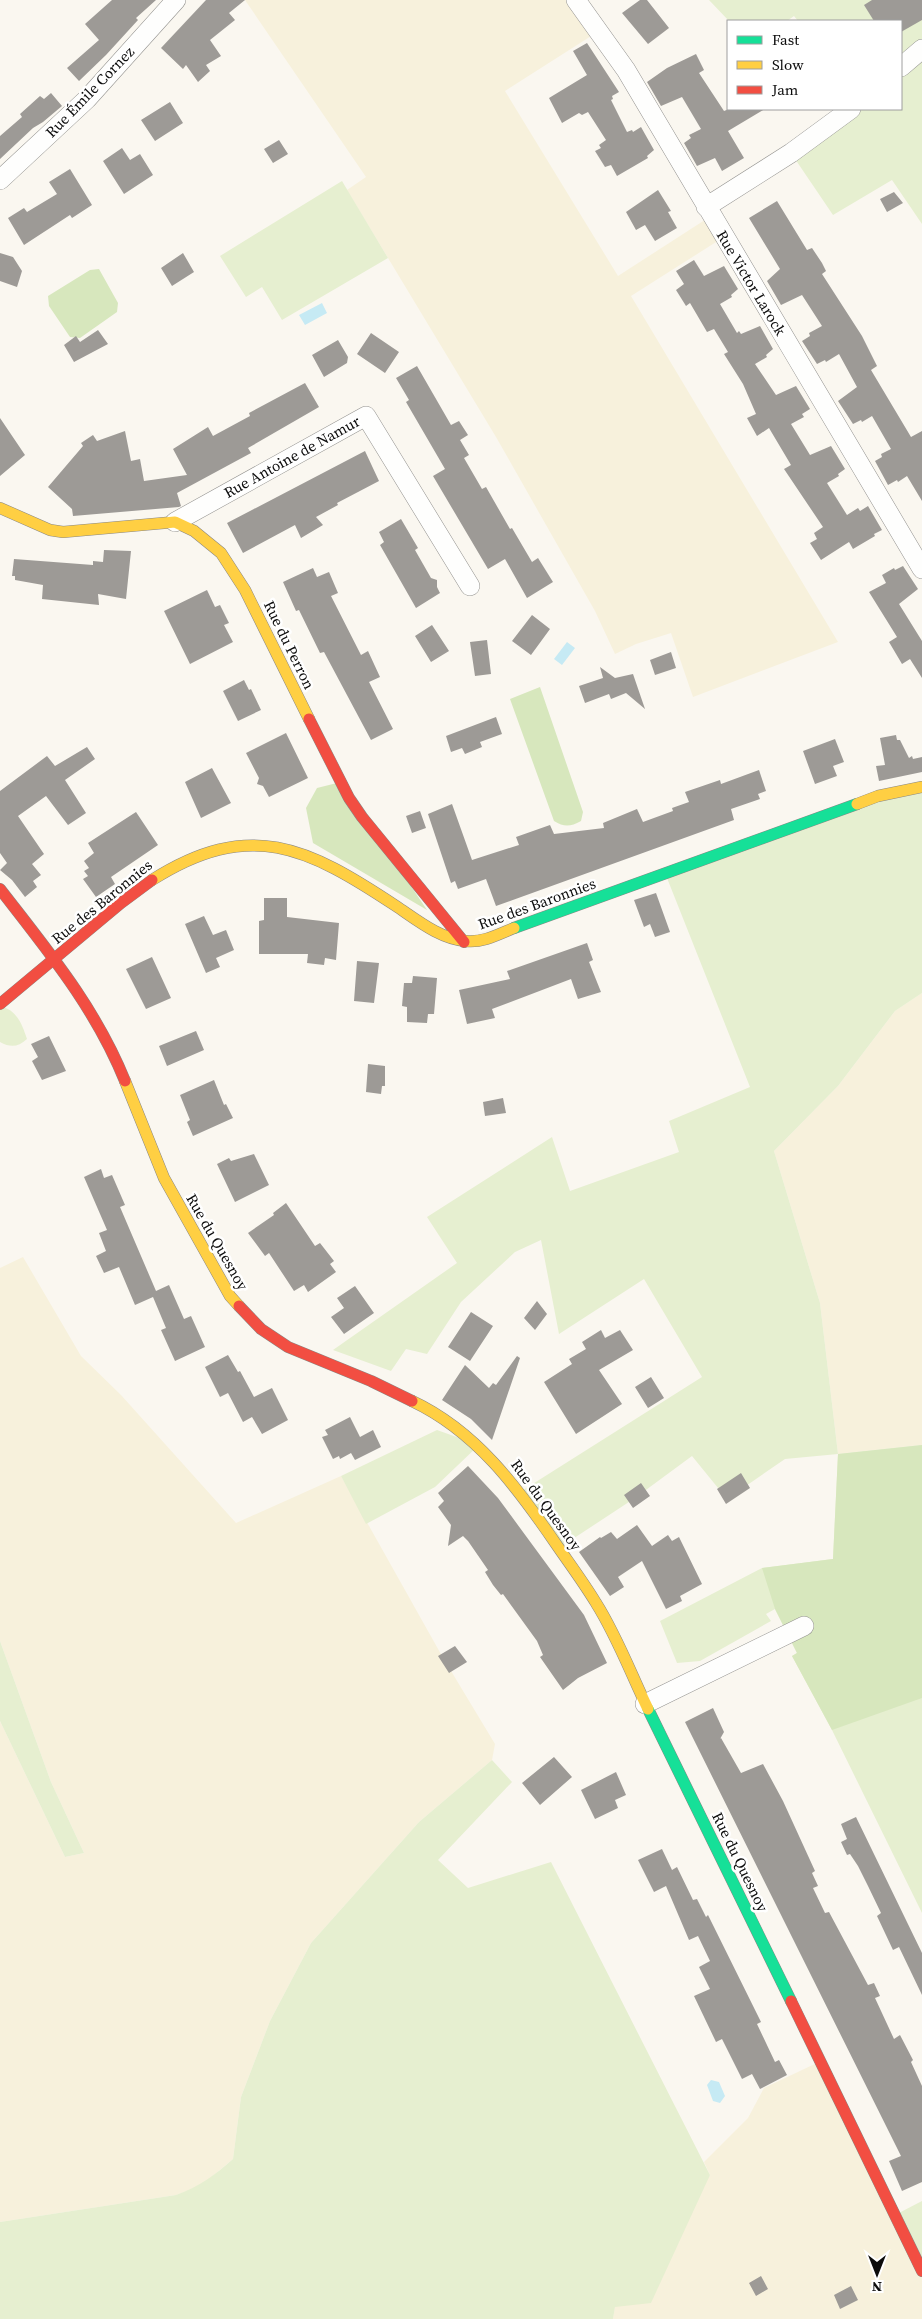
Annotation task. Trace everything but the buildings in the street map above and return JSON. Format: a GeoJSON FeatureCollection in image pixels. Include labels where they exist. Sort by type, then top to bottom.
{"type":"FeatureCollection","features":[{"type":"Feature","properties":{"kind":"street","name":"Rue Émile Cornez"},"geometry":{"type":"LineString","coordinates":[[0,180],[87,99],[176,0]]}},
{"type":"Feature","properties":{"kind":"street","name":"Rue Victor Larock"},"geometry":{"type":"LineString","coordinates":[[576,0],[626,70],[922,569]]}},
{"type":"Feature","properties":{"kind":"street"},"geometry":{"type":"LineString","coordinates":[[902,66],[922,49]]}},
{"type":"Feature","properties":{"kind":"street"},"geometry":{"type":"LineString","coordinates":[[706,207],[791,153],[851,110]]}},
{"type":"Feature","properties":{"kind":"street","name":"Rue Antoine de Namur"},"geometry":{"type":"LineString","coordinates":[[175,522],[366,416],[470,586]]}},
{"type":"Feature","properties":{"kind":"street"},"geometry":{"type":"LineString","coordinates":[[0,508],[50,530],[63,532],[175,522]]}},
{"type":"Feature","properties":{"kind":"street","name":"Rue du Perron"},"geometry":{"type":"LineString","coordinates":[[175,522],[194,531],[221,553],[230,565],[245,590],[349,798],[360,816],[444,912],[464,942]]}},
{"type":"Feature","properties":{"kind":"street","name":"Rue des Baronnies"},"geometry":{"type":"LineString","coordinates":[[0,1004],[56,960],[113,910],[163,872],[206,851],[229,846],[251,845],[289,849],[315,858],[446,938],[464,942],[479,941],[878,796],[922,787]]}},
{"type":"Feature","properties":{"kind":"street","name":"Rue du Quesnoy"},"geometry":{"type":"LineString","coordinates":[[0,889],[75,986],[104,1035],[164,1178],[230,1296],[261,1329],[288,1347],[372,1381],[428,1408],[479,1445],[520,1492],[597,1604],[922,2271]]}},
{"type":"Feature","properties":{"kind":"street"},"geometry":{"type":"LineString","coordinates":[[645,1704],[804,1626]]}},
{"type":"Feature","properties":{"kind":"shaded area"},"geometry":{"type":"Polygon","coordinates":[[[245,0],[576,0],[599,31],[505,91],[618,276],[711,216],[724,237],[631,296],[838,642],[693,697],[671,633],[636,644],[615,654],[595,611],[496,437],[347,190],[366,177],[245,0]]]}},
{"type":"Feature","properties":{"kind":"shaded area"},"geometry":{"type":"Polygon","coordinates":[[[922,993],[922,1445],[838,1454],[820,1303],[774,1151],[838,1086],[895,1011],[922,993]]]}},
{"type":"Feature","properties":{"kind":"shaded area"},"geometry":{"type":"Polygon","coordinates":[[[23,1257],[81,1356],[121,1395],[236,1523],[341,1476],[442,1656],[495,1744],[492,1760],[419,1822],[311,1943],[270,2021],[241,2097],[233,2159],[208,2180],[191,2190],[176,2195],[0,2222],[0,1721],[65,1857],[84,1853],[51,1782],[0,1641],[0,1268],[23,1257]]]}},
{"type":"Feature","properties":{"kind":"shaded area"},"geometry":{"type":"Polygon","coordinates":[[[821,2061],[922,2271],[922,2319],[613,2319],[615,2307],[710,2175],[704,2162],[748,2118],[764,2088],[821,2061]]]}},
{"type":"Feature","properties":{"kind":"green space"},"geometry":{"type":"Polygon","coordinates":[[[709,0],[922,0],[922,224],[892,180],[833,215],[791,153],[850,110],[902,110],[902,20],[797,20],[794,16],[788,20],[728,20],[709,0]]]}},
{"type":"Feature","properties":{"kind":"green space"},"geometry":{"type":"Polygon","coordinates":[[[342,181],[388,258],[282,320],[262,287],[246,297],[220,256],[342,181]]]}},
{"type":"Feature","properties":{"kind":"green space"},"geometry":{"type":"Polygon","coordinates":[[[99,269],[118,303],[117,312],[80,338],[70,337],[49,306],[48,296],[90,270],[99,269]]]}},
{"type":"Feature","properties":{"kind":"green space"},"geometry":{"type":"Polygon","coordinates":[[[540,687],[583,812],[581,821],[570,825],[554,821],[510,699],[540,687]]]}},
{"type":"Feature","properties":{"kind":"green space"},"geometry":{"type":"Polygon","coordinates":[[[341,782],[427,910],[313,843],[306,808],[317,788],[341,782]]]}},
{"type":"Feature","properties":{"kind":"green space"},"geometry":{"type":"Polygon","coordinates":[[[922,787],[922,993],[895,1011],[838,1086],[774,1151],[820,1303],[838,1454],[785,1459],[727,1499],[692,1456],[635,1498],[559,1548],[520,1492],[702,1377],[644,1279],[559,1334],[541,1240],[515,1252],[461,1302],[427,1354],[406,1349],[391,1371],[333,1350],[457,1263],[427,1217],[552,1137],[570,1191],[679,1152],[669,1121],[750,1087],[665,873],[922,787]]]}},
{"type":"Feature","properties":{"kind":"green space"},"geometry":{"type":"Polygon","coordinates":[[[0,1006],[15,1014],[21,1023],[27,1039],[21,1044],[11,1046],[0,1042],[0,1006]]]}},
{"type":"Feature","properties":{"kind":"green space"},"geometry":{"type":"Polygon","coordinates":[[[437,1430],[479,1445],[435,1487],[366,1524],[341,1476],[437,1430]]]}},
{"type":"Feature","properties":{"kind":"green space"},"geometry":{"type":"Polygon","coordinates":[[[922,1445],[922,1913],[832,1730],[792,1656],[797,1653],[775,1609],[766,1614],[771,1621],[700,1661],[677,1663],[660,1621],[762,1568],[833,1559],[838,1454],[922,1445]]]}},
{"type":"Feature","properties":{"kind":"green space"},"geometry":{"type":"Polygon","coordinates":[[[922,1445],[922,1698],[832,1730],[792,1656],[797,1653],[775,1609],[762,1568],[833,1559],[838,1454],[922,1445]]]}},
{"type":"Feature","properties":{"kind":"green space"},"geometry":{"type":"Polygon","coordinates":[[[0,1641],[51,1782],[84,1853],[65,1857],[0,1721],[0,1641]]]}},
{"type":"Feature","properties":{"kind":"green space"},"geometry":{"type":"Polygon","coordinates":[[[492,1760],[512,1782],[438,1860],[468,1888],[551,1862],[710,2175],[651,2303],[615,2307],[613,2319],[0,2319],[0,2222],[176,2195],[206,2180],[233,2159],[241,2097],[270,2021],[311,1943],[419,1822],[492,1760]]]}},
{"type":"Feature","properties":{"kind":"green space"},"geometry":{"type":"Polygon","coordinates":[[[922,2201],[922,2271],[895,2215],[922,2201]]]}},
{"type":"Feature","properties":{"kind":"water"},"geometry":{"type":"Polygon","coordinates":[[[322,303],[327,313],[305,325],[299,315],[322,303]]]}},
{"type":"Feature","properties":{"kind":"water"},"geometry":{"type":"Polygon","coordinates":[[[567,642],[575,648],[562,665],[554,659],[567,642]]]}},
{"type":"Feature","properties":{"kind":"water"},"geometry":{"type":"Polygon","coordinates":[[[711,2080],[719,2082],[725,2096],[720,2103],[713,2101],[707,2085],[711,2080]]]}},
{"type":"Feature","properties":{"kind":"traffic: fast"},"geometry":{"type":"LineString","coordinates":[[514,928],[857,804]]}},
{"type":"Feature","properties":{"kind":"traffic: fast"},"geometry":{"type":"LineString","coordinates":[[648,1709],[791,2001]]}},
{"type":"Feature","properties":{"kind":"traffic: slow"},"geometry":{"type":"LineString","coordinates":[[0,508],[50,530],[63,532],[175,522],[194,531],[221,553],[245,590],[309,719]]}},
{"type":"Feature","properties":{"kind":"traffic: slow"},"geometry":{"type":"LineString","coordinates":[[857,804],[878,796],[922,787]]}},
{"type":"Feature","properties":{"kind":"traffic: slow"},"geometry":{"type":"LineString","coordinates":[[152,880],[187,861],[219,850],[249,845],[277,848],[306,855],[334,868],[364,885],[429,928],[447,937],[466,941],[479,941],[514,928]]}},
{"type":"Feature","properties":{"kind":"traffic: slow"},"geometry":{"type":"LineString","coordinates":[[125,1081],[164,1178],[230,1296],[239,1306]]}},
{"type":"Feature","properties":{"kind":"traffic: slow"},"geometry":{"type":"LineString","coordinates":[[412,1401],[435,1413],[475,1444],[493,1462],[526,1502],[604,1616],[648,1709]]}},
{"type":"Feature","properties":{"kind":"traffic: jam"},"geometry":{"type":"LineString","coordinates":[[309,719],[349,798],[362,817],[464,942]]}},
{"type":"Feature","properties":{"kind":"traffic: jam"},"geometry":{"type":"LineString","coordinates":[[0,1004],[121,903],[152,880]]}},
{"type":"Feature","properties":{"kind":"traffic: jam"},"geometry":{"type":"LineString","coordinates":[[0,889],[53,957],[85,1004],[100,1028],[125,1081]]}},
{"type":"Feature","properties":{"kind":"traffic: jam"},"geometry":{"type":"LineString","coordinates":[[239,1306],[261,1329],[288,1347],[371,1381],[412,1401]]}},
{"type":"Feature","properties":{"kind":"traffic: jam"},"geometry":{"type":"LineString","coordinates":[[791,2001],[922,2271]]}}]}
